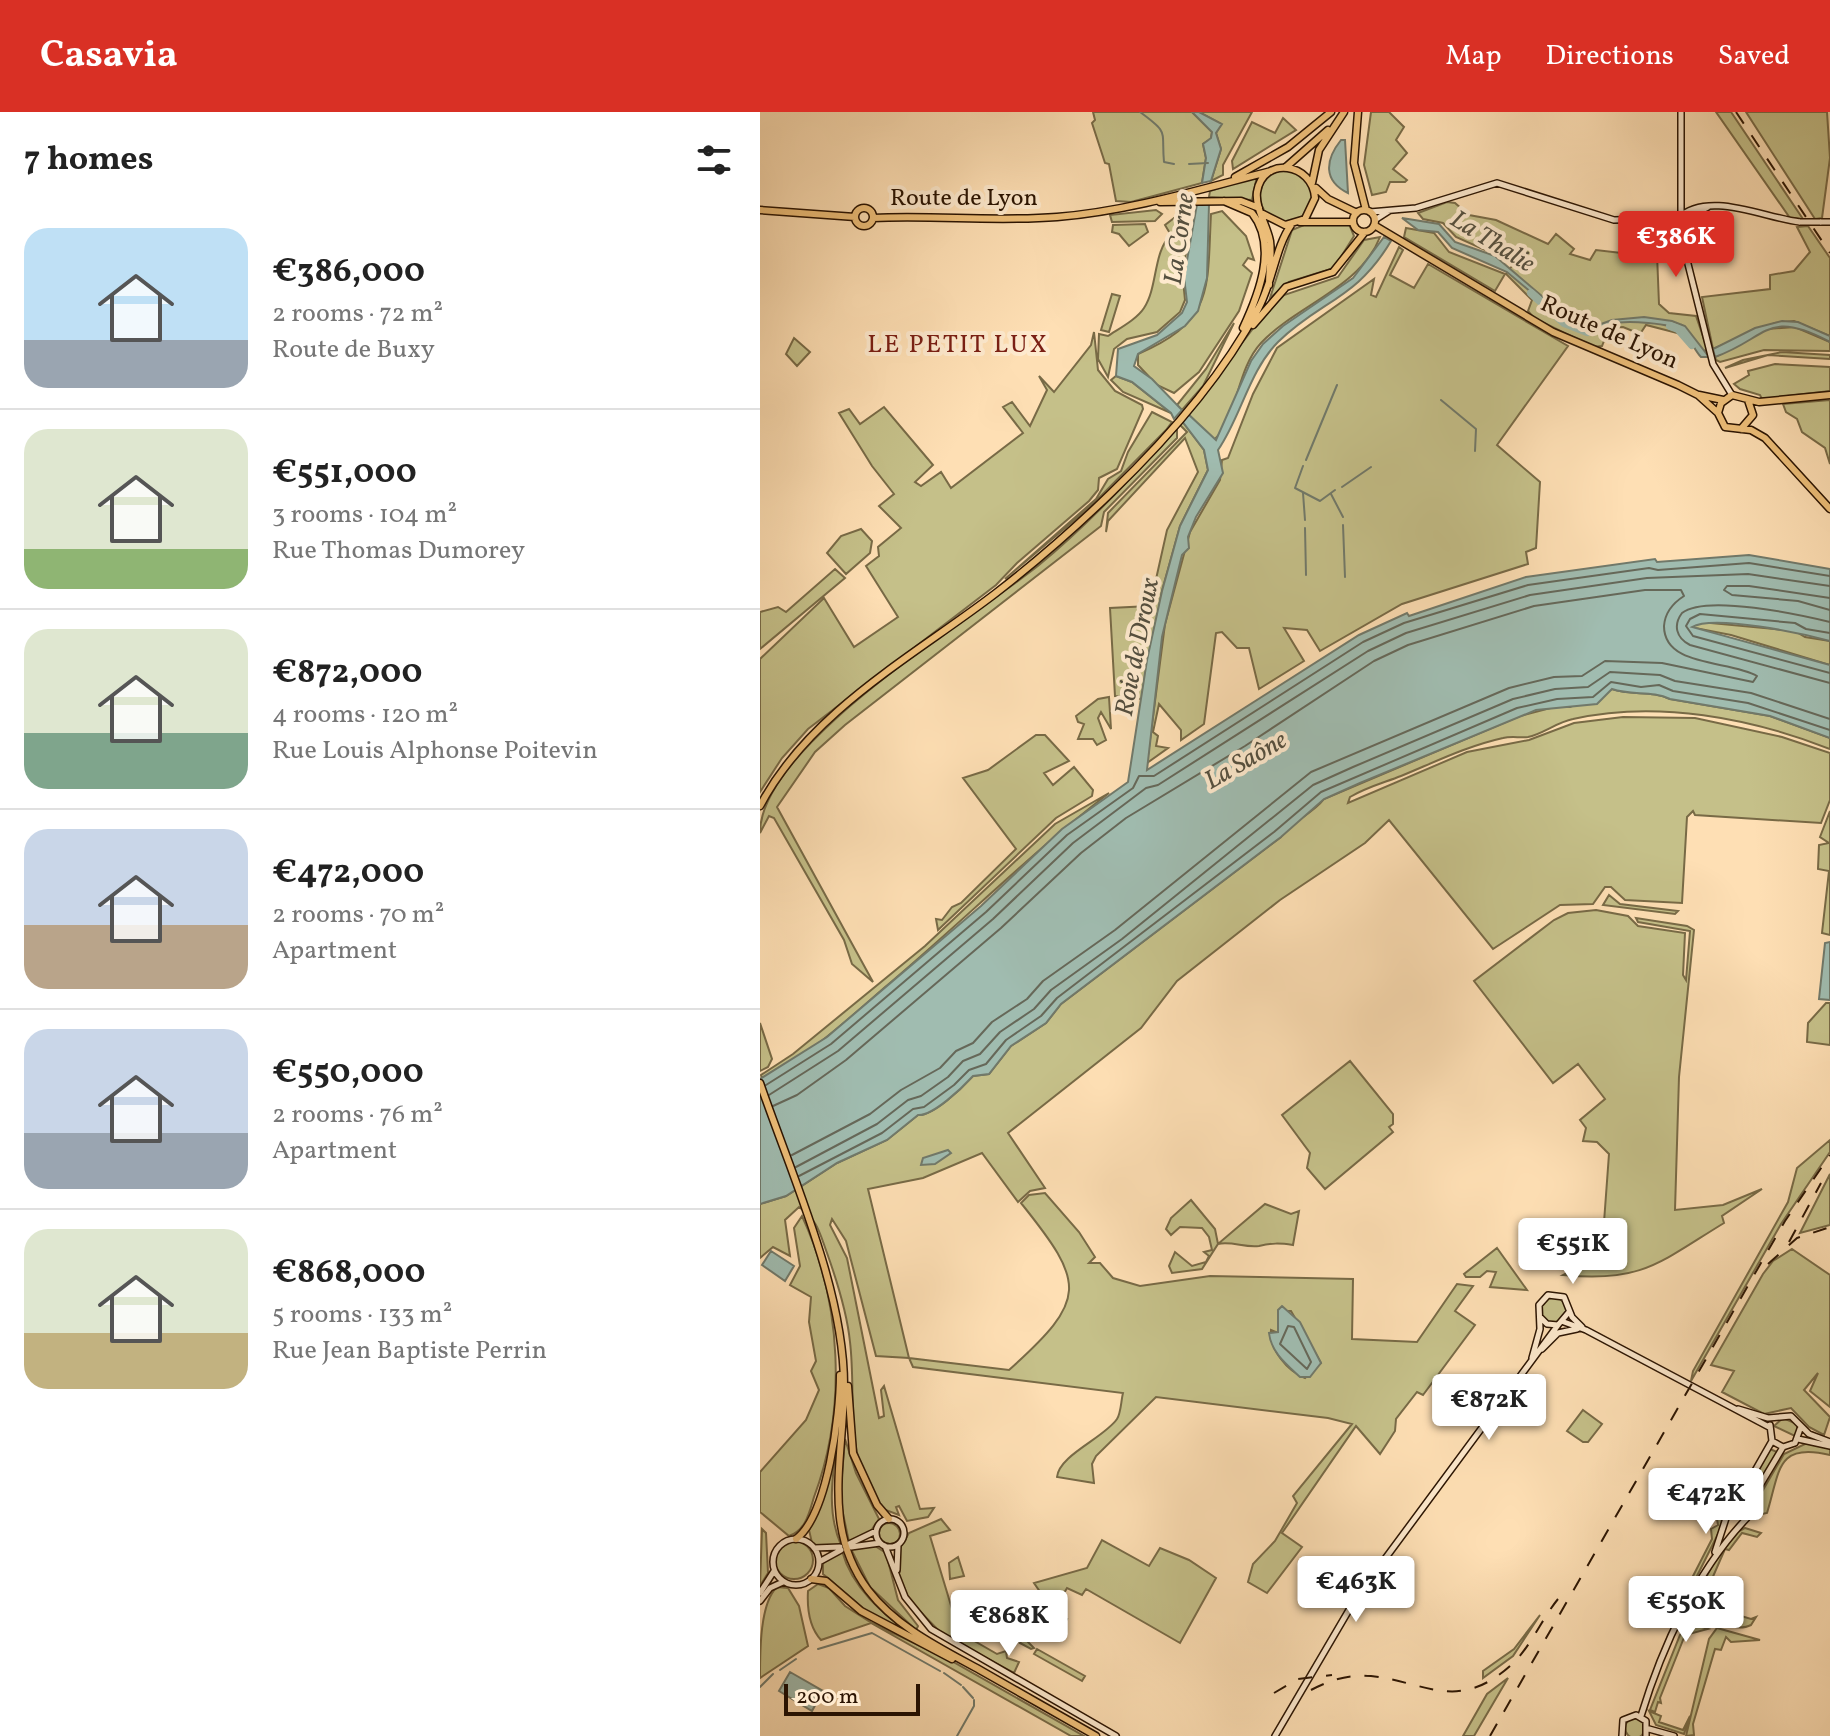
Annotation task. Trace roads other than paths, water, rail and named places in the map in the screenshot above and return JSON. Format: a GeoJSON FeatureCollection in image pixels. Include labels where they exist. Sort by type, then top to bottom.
{"type":"FeatureCollection","features":[{"type":"Feature","properties":{"kind":"main road"},"geometry":{"type":"LineString","coordinates":[[1171,196],[1253,169],[1299,139],[1331,112]]}},
{"type":"Feature","properties":{"kind":"main road"},"geometry":{"type":"LineString","coordinates":[[1269,285],[1271,249],[1261,211],[1259,185],[1271,171],[1286,167],[1331,128],[1344,112]]}},
{"type":"Feature","properties":{"kind":"main road"},"geometry":{"type":"LineString","coordinates":[[1358,112],[1354,163],[1371,226]]}},
{"type":"Feature","properties":{"kind":"main road"},"geometry":{"type":"LineString","coordinates":[[1681,112],[1678,218],[1713,364],[1732,395],[1748,400],[1772,402],[1830,395]]}},
{"type":"Feature","properties":{"kind":"main road"},"geometry":{"type":"LineString","coordinates":[[1300,222],[1314,204],[1317,157],[1331,128]]}},
{"type":"Feature","properties":{"kind":"main road"},"geometry":{"type":"LineString","coordinates":[[1286,167],[1304,173],[1328,199],[1357,213],[1421,207],[1497,183],[1614,220],[1678,218],[1686,211],[1724,207],[1800,222],[1830,222]]}},
{"type":"Feature","properties":{"kind":"main road","name":"Route de Lyon"},"geometry":{"type":"LineString","coordinates":[[1149,203],[1271,171]]}},
{"type":"Feature","properties":{"kind":"main road","name":"Route de Lyon"},"geometry":{"type":"LineString","coordinates":[[873,218],[1044,218],[1193,200],[1250,203],[1261,211]]}},
{"type":"Feature","properties":{"kind":"main road"},"geometry":{"type":"LineString","coordinates":[[1224,201],[1252,213],[1260,226],[1264,248],[1257,298],[1227,356]]}},
{"type":"Feature","properties":{"kind":"main road"},"geometry":{"type":"LineString","coordinates":[[866,208],[873,218],[869,225],[863,226],[855,217],[858,211],[866,208]]}},
{"type":"Feature","properties":{"kind":"main road","name":"Route de Lyon"},"geometry":{"type":"LineString","coordinates":[[760,210],[855,217]]}},
{"type":"Feature","properties":{"kind":"main road"},"geometry":{"type":"LineString","coordinates":[[1261,211],[1273,222],[1291,225],[1300,222],[1353,222],[1357,213]]}},
{"type":"Feature","properties":{"kind":"main road"},"geometry":{"type":"LineString","coordinates":[[760,806],[785,765],[821,725],[1059,542],[1172,428],[1244,333],[1286,287],[1337,269],[1371,226],[1390,211]]}},
{"type":"Feature","properties":{"kind":"main road","name":"Route de Lyon"},"geometry":{"type":"LineString","coordinates":[[1353,222],[1357,229],[1371,226],[1383,232],[1553,332],[1698,395],[1723,400]]}},
{"type":"Feature","properties":{"kind":"main road"},"geometry":{"type":"LineString","coordinates":[[1244,333],[1269,285],[1282,241],[1291,225]]}},
{"type":"Feature","properties":{"kind":"main road","name":"Route de Lyon"},"geometry":{"type":"LineString","coordinates":[[1698,395],[1718,413]]}},
{"type":"Feature","properties":{"kind":"main road"},"geometry":{"type":"LineString","coordinates":[[1732,395],[1723,400],[1718,413],[1725,427],[1760,434]]}},
{"type":"Feature","properties":{"kind":"main road"},"geometry":{"type":"LineString","coordinates":[[1748,400],[1760,434],[1794,466],[1830,509]]}},
{"type":"Feature","properties":{"kind":"main road"},"geometry":{"type":"LineString","coordinates":[[1741,429],[1772,402]]}},
{"type":"Feature","properties":{"kind":"main road"},"geometry":{"type":"LineString","coordinates":[[760,1083],[806,1216],[839,1332],[853,1453],[880,1510],[902,1527],[904,1535],[898,1545],[897,1579]]}},
{"type":"Feature","properties":{"kind":"main road"},"geometry":{"type":"LineString","coordinates":[[1531,1362],[1538,1342],[1539,1305],[1548,1295],[1564,1297],[1570,1311],[1586,1330]]}},
{"type":"Feature","properties":{"kind":"main road"},"geometry":{"type":"LineString","coordinates":[[1542,1350],[1545,1338],[1570,1311]]}},
{"type":"Feature","properties":{"kind":"main road"},"geometry":{"type":"LineString","coordinates":[[1540,1317],[1547,1324],[1586,1330],[1769,1427]]}},
{"type":"Feature","properties":{"kind":"main road"},"geometry":{"type":"LineString","coordinates":[[1275,1736],[1362,1589],[1531,1362],[1564,1330],[1586,1330]]}},
{"type":"Feature","properties":{"kind":"main road"},"geometry":{"type":"LineString","coordinates":[[796,1539],[810,1520],[834,1443],[840,1389],[839,1332]]}},
{"type":"Feature","properties":{"kind":"main road"},"geometry":{"type":"LineString","coordinates":[[843,1356],[844,1398],[836,1500],[840,1531],[853,1565],[869,1592],[894,1618],[1096,1736]]}},
{"type":"Feature","properties":{"kind":"main road"},"geometry":{"type":"LineString","coordinates":[[1722,1404],[1776,1417],[1791,1416],[1800,1428],[1830,1444]]}},
{"type":"Feature","properties":{"kind":"main road"},"geometry":{"type":"LineString","coordinates":[[1711,1563],[1729,1518],[1729,1509],[1736,1504],[1772,1441],[1769,1427],[1776,1417]]}},
{"type":"Feature","properties":{"kind":"main road"},"geometry":{"type":"LineString","coordinates":[[1798,1439],[1800,1428]]}},
{"type":"Feature","properties":{"kind":"main road"},"geometry":{"type":"LineString","coordinates":[[1641,1716],[1680,1618],[1711,1563],[1747,1518],[1746,1509],[1783,1447],[1798,1439],[1830,1444]]}},
{"type":"Feature","properties":{"kind":"main road"},"geometry":{"type":"LineString","coordinates":[[1772,1441],[1783,1447]]}},
{"type":"Feature","properties":{"kind":"main road"},"geometry":{"type":"LineString","coordinates":[[1736,1504],[1746,1509]]}},
{"type":"Feature","properties":{"kind":"main road"},"geometry":{"type":"LineString","coordinates":[[1729,1518],[1740,1523]]}},
{"type":"Feature","properties":{"kind":"main road"},"geometry":{"type":"LineString","coordinates":[[889,1519],[876,1531],[849,1546],[898,1545]]}},
{"type":"Feature","properties":{"kind":"main road"},"geometry":{"type":"LineString","coordinates":[[876,1531],[909,1604],[936,1632],[1116,1736]]}},
{"type":"Feature","properties":{"kind":"main road"},"geometry":{"type":"LineString","coordinates":[[760,1593],[774,1570],[776,1550],[786,1541],[796,1539],[814,1548],[840,1548],[818,1562],[811,1579]]}},
{"type":"Feature","properties":{"kind":"main road"},"geometry":{"type":"LineString","coordinates":[[814,1548],[818,1562]]}},
{"type":"Feature","properties":{"kind":"main road"},"geometry":{"type":"LineString","coordinates":[[774,1570],[785,1582]]}},
{"type":"Feature","properties":{"kind":"main road"},"geometry":{"type":"LineString","coordinates":[[760,1601],[770,1588],[785,1582],[826,1581],[861,1611],[1003,1683]]}},
{"type":"Feature","properties":{"kind":"main road"},"geometry":{"type":"LineString","coordinates":[[1622,1736],[1623,1720],[1632,1715],[1641,1716]]}},
{"type":"Feature","properties":{"kind":"main road"},"geometry":{"type":"LineString","coordinates":[[1641,1716],[1649,1729],[1674,1736]]}},
{"type":"Feature","properties":{"kind":"main road"},"geometry":{"type":"LineString","coordinates":[[1646,1736],[1649,1729]]}},
{"type":"Feature","properties":{"kind":"water"},"geometry":{"type":"Polygon","coordinates":[[[1192,112],[1199,112],[1222,124],[1216,133],[1221,149],[1211,181],[1202,183],[1206,158],[1203,144],[1211,138],[1212,132],[1192,112]]]}},
{"type":"Feature","properties":{"kind":"water"},"geometry":{"type":"Polygon","coordinates":[[[1341,140],[1345,140],[1348,193],[1334,182],[1329,170],[1332,155],[1341,140]]]}},
{"type":"Feature","properties":{"kind":"water"},"geometry":{"type":"Polygon","coordinates":[[[1197,204],[1209,204],[1207,278],[1198,311],[1185,326],[1138,354],[1134,366],[1152,379],[1182,410],[1174,419],[1171,413],[1132,382],[1116,376],[1118,349],[1157,335],[1182,313],[1187,302],[1184,277],[1197,204]]]}},
{"type":"Feature","properties":{"kind":"water"},"geometry":{"type":"Polygon","coordinates":[[[1402,218],[1439,224],[1455,242],[1495,256],[1577,326],[1590,328],[1612,320],[1644,317],[1672,321],[1685,326],[1709,357],[1701,357],[1685,334],[1669,326],[1627,322],[1591,332],[1576,330],[1507,272],[1452,248],[1438,232],[1418,230],[1402,218]]]}},
{"type":"Feature","properties":{"kind":"water","name":"La Saône"},"geometry":{"type":"Polygon","coordinates":[[[1384,237],[1391,241],[1365,276],[1294,328],[1268,354],[1218,450],[1223,473],[1196,517],[1188,537],[1189,548],[1182,555],[1162,637],[1147,770],[1359,635],[1407,613],[1409,616],[1526,577],[1655,559],[1657,562],[1749,555],[1830,569],[1830,641],[1738,624],[1692,627],[1830,665],[1830,738],[1770,716],[1612,689],[1597,704],[1536,710],[1360,783],[1324,799],[1281,837],[1061,1004],[1046,1023],[1011,1046],[989,1074],[973,1076],[939,1106],[918,1115],[887,1140],[837,1163],[786,1196],[760,1204],[760,1079],[827,1037],[981,906],[1062,829],[1128,782],[1147,660],[1162,591],[1180,526],[1208,470],[1204,450],[1182,421],[1188,414],[1216,440],[1251,361],[1263,344],[1283,326],[1353,278],[1384,237]]]}},
{"type":"Feature","properties":{"kind":"water"},"geometry":{"type":"Polygon","coordinates":[[[1782,321],[1798,322],[1830,336],[1830,342],[1792,327],[1779,327],[1715,357],[1713,349],[1755,328],[1782,321]]]}},
{"type":"Feature","properties":{"kind":"water"},"geometry":{"type":"Polygon","coordinates":[[[1830,942],[1830,1000],[1819,999],[1825,943],[1830,942]]]}},
{"type":"Feature","properties":{"kind":"water"},"geometry":{"type":"Polygon","coordinates":[[[948,1150],[951,1153],[935,1164],[921,1165],[923,1158],[948,1150]]]}},
{"type":"Feature","properties":{"kind":"water"},"geometry":{"type":"Polygon","coordinates":[[[771,1251],[794,1266],[785,1281],[762,1265],[771,1251]]]}},
{"type":"Feature","properties":{"kind":"water"},"geometry":{"type":"Polygon","coordinates":[[[1282,1306],[1300,1322],[1321,1363],[1310,1377],[1300,1377],[1273,1346],[1269,1333],[1278,1332],[1278,1310],[1282,1306]]]}},
{"type":"Feature","properties":{"kind":"water"},"geometry":{"type":"Polygon","coordinates":[[[790,1672],[823,1691],[812,1711],[779,1691],[790,1672]]]}},
{"type":"Feature","properties":{"kind":"waterway"},"geometry":{"type":"LineString","coordinates":[[1140,112],[1160,129],[1164,162],[1174,164]]}},
{"type":"Feature","properties":{"kind":"waterway"},"geometry":{"type":"LineString","coordinates":[[1189,164],[1208,163]]}},
{"type":"Feature","properties":{"kind":"waterway","name":"La Thalie"},"geometry":{"type":"LineString","coordinates":[[1531,293],[1564,323],[1587,332]]}},
{"type":"Feature","properties":{"kind":"waterway","name":"La Thalie"},"geometry":{"type":"LineString","coordinates":[[1670,326],[1678,329],[1692,345]]}},
{"type":"Feature","properties":{"kind":"waterway"},"geometry":{"type":"LineString","coordinates":[[1306,460],[1337,385]]}},
{"type":"Feature","properties":{"kind":"waterway"},"geometry":{"type":"LineString","coordinates":[[1441,400],[1476,429],[1475,451]]}},
{"type":"Feature","properties":{"kind":"waterway"},"geometry":{"type":"LineString","coordinates":[[1303,466],[1295,488],[1320,501],[1335,490]]}},
{"type":"Feature","properties":{"kind":"waterway"},"geometry":{"type":"LineString","coordinates":[[1342,487],[1371,467]]}},
{"type":"Feature","properties":{"kind":"waterway"},"geometry":{"type":"LineString","coordinates":[[1303,493],[1305,520]]}},
{"type":"Feature","properties":{"kind":"waterway"},"geometry":{"type":"LineString","coordinates":[[1331,494],[1343,517]]}},
{"type":"Feature","properties":{"kind":"waterway"},"geometry":{"type":"LineString","coordinates":[[1343,525],[1345,577]]}},
{"type":"Feature","properties":{"kind":"waterway"},"geometry":{"type":"LineString","coordinates":[[1305,528],[1306,575]]}},
{"type":"Feature","properties":{"kind":"waterway"},"geometry":{"type":"LineString","coordinates":[[818,1649],[872,1633],[940,1671]]}},
{"type":"Feature","properties":{"kind":"waterway"},"geometry":{"type":"LineString","coordinates":[[780,1670],[796,1659]]}},
{"type":"Feature","properties":{"kind":"waterway"},"geometry":{"type":"LineString","coordinates":[[944,1673],[961,1685]]}},
{"type":"Feature","properties":{"kind":"waterway"},"geometry":{"type":"LineString","coordinates":[[760,1687],[773,1674]]}},
{"type":"Feature","properties":{"kind":"waterway"},"geometry":{"type":"LineString","coordinates":[[963,1687],[973,1698]]}},
{"type":"Feature","properties":{"kind":"waterway"},"geometry":{"type":"LineString","coordinates":[[957,1736],[974,1706],[974,1700]]}},
{"type":"Feature","properties":{"kind":"railway"},"geometry":{"type":"LineString","coordinates":[[1736,112],[1830,253]]}},
{"type":"Feature","properties":{"kind":"railway"},"geometry":{"type":"LineString","coordinates":[[1490,1736],[1785,1221],[1830,1155]]}},
{"type":"Feature","properties":{"kind":"railway"},"geometry":{"type":"LineString","coordinates":[[1789,1242],[1821,1183]]}},
{"type":"Feature","properties":{"kind":"railway"},"geometry":{"type":"LineString","coordinates":[[1768,1264],[1797,1238],[1830,1227]]}},
{"type":"Feature","properties":{"kind":"railway"},"geometry":{"type":"LineString","coordinates":[[1311,1690],[1340,1678],[1355,1676],[1391,1679],[1442,1691],[1474,1688],[1492,1680],[1518,1658],[1558,1599]]}},
{"type":"Feature","properties":{"kind":"railway"},"geometry":{"type":"LineString","coordinates":[[1274,1693],[1298,1679],[1332,1675]]}},
{"type":"Feature","properties":{"kind":"district","name":"LE PETIT LUX"},"geometry":{"type":"Point","coordinates":[958,345]}},
{"type":"Feature","properties":{"kind":"water label","name":"La Corne"},"geometry":{"type":"Point","coordinates":[1180,239]}},
{"type":"Feature","properties":{"kind":"water label","name":"Roie de Droux"},"geometry":{"type":"Point","coordinates":[1138,647]}}]}
